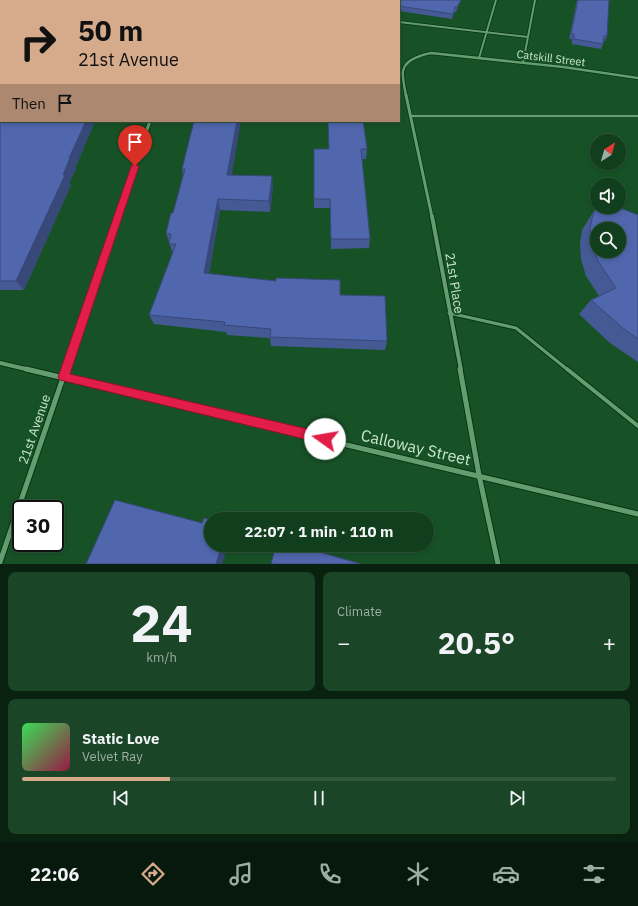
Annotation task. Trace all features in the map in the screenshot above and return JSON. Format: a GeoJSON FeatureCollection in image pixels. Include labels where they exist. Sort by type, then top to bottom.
{"type":"FeatureCollection","features":[{"type":"Feature","properties":{"kind":"street","name":"21st Place"},"geometry":{"type":"LineString","coordinates":[[462,56],[425,54],[408,62],[404,71],[410,116],[438,242],[479,475],[498,564]]}},
{"type":"Feature","properties":{"kind":"street","name":"Catskill Street"},"geometry":{"type":"LineString","coordinates":[[462,56],[638,78]]}},
{"type":"Feature","properties":{"kind":"street","name":"21st Avenue"},"geometry":{"type":"LineString","coordinates":[[0,562],[150,122]]}},
{"type":"Feature","properties":{"kind":"street","name":"Calloway Street"},"geometry":{"type":"LineString","coordinates":[[0,362],[638,514]]}},
{"type":"Feature","properties":{"kind":"lane"},"geometry":{"type":"LineString","coordinates":[[479,58],[496,0]]}},
{"type":"Feature","properties":{"kind":"lane"},"geometry":{"type":"LineString","coordinates":[[523,63],[536,0]]}},
{"type":"Feature","properties":{"kind":"lane"},"geometry":{"type":"LineString","coordinates":[[400,22],[528,37]]}},
{"type":"Feature","properties":{"kind":"lane"},"geometry":{"type":"LineString","coordinates":[[410,116],[638,116]]}},
{"type":"Feature","properties":{"kind":"lane"},"geometry":{"type":"LineString","coordinates":[[450,313],[516,328],[638,426]]}},
{"type":"Feature","properties":{"kind":"building"},"geometry":{"type":"Polygon","coordinates":[[[400,0],[461,0],[457,7],[455,7],[453,14],[400,6],[400,0]]]}},
{"type":"Feature","properties":{"kind":"building"},"geometry":{"type":"Polygon","coordinates":[[[578,0],[609,0],[607,36],[604,36],[603,44],[574,39],[574,34],[571,34],[578,0]]]}},
{"type":"Feature","properties":{"kind":"building"},"geometry":{"type":"Polygon","coordinates":[[[0,122],[86,122],[69,158],[63,175],[65,175],[16,281],[0,281],[0,122]]]}},
{"type":"Feature","properties":{"kind":"building"},"geometry":{"type":"Polygon","coordinates":[[[194,122],[237,122],[227,175],[272,176],[269,201],[218,199],[204,273],[276,281],[276,278],[340,280],[340,295],[385,296],[387,341],[270,337],[271,329],[224,325],[225,322],[149,315],[176,244],[169,244],[171,234],[166,233],[185,169],[182,169],[194,122]]]}},
{"type":"Feature","properties":{"kind":"building"},"geometry":{"type":"Polygon","coordinates":[[[328,122],[363,122],[367,149],[361,149],[370,239],[331,239],[330,199],[314,199],[314,149],[329,149],[328,122]]]}},
{"type":"Feature","properties":{"kind":"building"},"geometry":{"type":"Polygon","coordinates":[[[626,210],[638,215],[638,339],[624,329],[591,300],[616,288],[597,258],[626,258],[626,222],[591,222],[593,214],[626,214],[626,210]]]}},
{"type":"Feature","properties":{"kind":"building"},"geometry":{"type":"Polygon","coordinates":[[[115,500],[202,523],[204,518],[204,552],[220,552],[216,564],[86,564],[115,500]]]}},
{"type":"Feature","properties":{"kind":"building"},"geometry":{"type":"Polygon","coordinates":[[[274,552],[319,552],[361,564],[271,564],[274,552]]]}},
{"type":"Feature","properties":{"kind":"route"},"geometry":{"type":"LineString","coordinates":[[135,166],[64,377],[325,439]]}}]}
